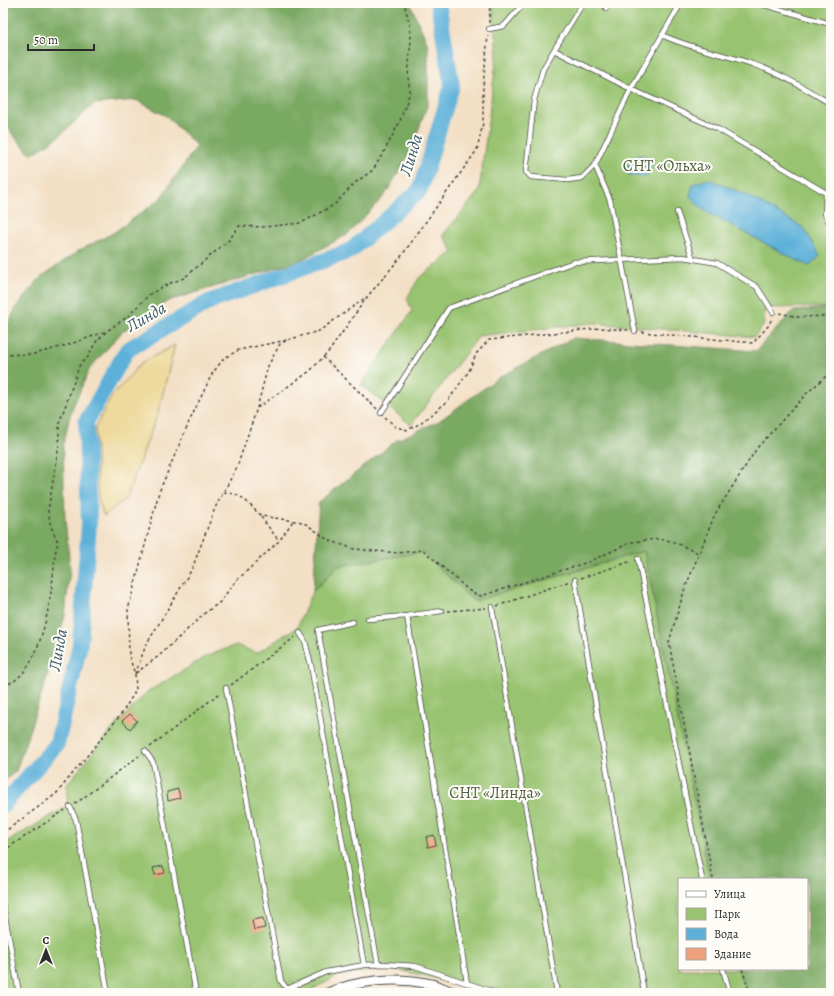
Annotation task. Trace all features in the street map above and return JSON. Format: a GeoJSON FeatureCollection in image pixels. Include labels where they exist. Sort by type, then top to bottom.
{"type":"FeatureCollection","features":[{"type":"Feature","properties":{"kind":"street"},"geometry":{"type":"LineString","coordinates":[[328,993],[336,989],[387,979],[427,983],[455,993]]}},
{"type":"Feature","properties":{"kind":"lane"},"geometry":{"type":"LineString","coordinates":[[489,29],[504,26],[524,3]]}},
{"type":"Feature","properties":{"kind":"lane"},"geometry":{"type":"LineString","coordinates":[[583,3],[543,69],[534,100],[526,172],[531,177],[568,180],[582,178],[595,165],[631,88],[681,3]]}},
{"type":"Feature","properties":{"kind":"lane"},"geometry":{"type":"LineString","coordinates":[[606,8],[610,3]]}},
{"type":"Feature","properties":{"kind":"lane"},"geometry":{"type":"LineString","coordinates":[[758,3],[827,23]]}},
{"type":"Feature","properties":{"kind":"lane"},"geometry":{"type":"LineString","coordinates":[[662,35],[678,43],[754,64],[805,88],[831,104]]}},
{"type":"Feature","properties":{"kind":"lane"},"geometry":{"type":"LineString","coordinates":[[554,50],[718,129],[826,193]]}},
{"type":"Feature","properties":{"kind":"lane"},"geometry":{"type":"LineString","coordinates":[[595,165],[610,200],[635,331]]}},
{"type":"Feature","properties":{"kind":"lane"},"geometry":{"type":"LineString","coordinates":[[831,189],[826,193],[825,214],[831,226]]}},
{"type":"Feature","properties":{"kind":"lane"},"geometry":{"type":"LineString","coordinates":[[677,212],[693,259]]}},
{"type":"Feature","properties":{"kind":"lane"},"geometry":{"type":"LineString","coordinates":[[381,413],[448,308],[574,262],[683,257],[717,263],[757,287],[773,312]]}},
{"type":"Feature","properties":{"kind":"lane"},"geometry":{"type":"LineString","coordinates":[[638,559],[702,878]]}},
{"type":"Feature","properties":{"kind":"lane"},"geometry":{"type":"LineString","coordinates":[[575,580],[644,993]]}},
{"type":"Feature","properties":{"kind":"lane"},"geometry":{"type":"LineString","coordinates":[[492,607],[557,993]]}},
{"type":"Feature","properties":{"kind":"lane"},"geometry":{"type":"LineString","coordinates":[[368,619],[407,616],[442,611]]}},
{"type":"Feature","properties":{"kind":"lane"},"geometry":{"type":"LineString","coordinates":[[407,616],[467,983]]}},
{"type":"Feature","properties":{"kind":"lane"},"geometry":{"type":"LineString","coordinates":[[353,622],[318,630],[378,964]]}},
{"type":"Feature","properties":{"kind":"lane"},"geometry":{"type":"LineString","coordinates":[[300,633],[305,641],[311,665],[364,965]]}},
{"type":"Feature","properties":{"kind":"lane"},"geometry":{"type":"LineString","coordinates":[[226,688],[281,981],[287,989]]}},
{"type":"Feature","properties":{"kind":"lane"},"geometry":{"type":"LineString","coordinates":[[145,751],[153,762],[196,993]]}},
{"type":"Feature","properties":{"kind":"lane"},"geometry":{"type":"LineString","coordinates":[[70,807],[76,820],[108,993]]}},
{"type":"Feature","properties":{"kind":"lane"},"geometry":{"type":"LineString","coordinates":[[3,906],[19,993]]}},
{"type":"Feature","properties":{"kind":"lane"},"geometry":{"type":"LineString","coordinates":[[283,993],[287,989],[326,972],[378,964],[415,966],[497,993]]}},
{"type":"Feature","properties":{"kind":"lane"},"geometry":{"type":"LineString","coordinates":[[723,970],[730,993]]}},
{"type":"Feature","properties":{"kind":"path"},"geometry":{"type":"LineString","coordinates":[[3,685],[14,682],[23,674],[44,631],[55,554],[58,549],[58,542],[51,527],[48,511],[59,445],[59,424],[76,380],[77,369],[88,357],[94,348],[95,343],[107,331],[127,317],[150,294],[168,284],[184,278],[229,240],[239,226],[263,226],[301,222],[334,205],[355,183],[372,170],[386,150],[400,121],[410,92],[408,77],[411,39],[410,25],[404,3]]}},
{"type":"Feature","properties":{"kind":"path"},"geometry":{"type":"LineString","coordinates":[[257,408],[310,371],[323,357],[367,297],[400,258],[477,150],[483,123],[483,87],[490,3]]}},
{"type":"Feature","properties":{"kind":"path"},"geometry":{"type":"LineString","coordinates":[[3,833],[56,794],[122,713],[136,690],[135,674],[129,656],[128,610],[159,492],[189,422],[212,374],[224,358],[239,350],[287,340],[319,331],[367,297]]}},
{"type":"Feature","properties":{"kind":"path"},"geometry":{"type":"LineString","coordinates":[[323,357],[396,426],[408,430],[419,424],[447,402],[469,371],[476,354],[489,340],[601,328],[753,343],[769,325],[773,312],[798,317],[831,316]]}},
{"type":"Feature","properties":{"kind":"path"},"geometry":{"type":"LineString","coordinates":[[3,355],[34,354],[68,345],[107,331]]}},
{"type":"Feature","properties":{"kind":"path"},"geometry":{"type":"LineString","coordinates":[[135,674],[146,645],[192,568],[216,508],[237,467],[257,408],[268,366],[280,344],[287,340]]}},
{"type":"Feature","properties":{"kind":"path"},"geometry":{"type":"LineString","coordinates":[[713,878],[669,642],[684,591],[715,514],[757,448],[806,393],[831,372]]}},
{"type":"Feature","properties":{"kind":"path"},"geometry":{"type":"LineString","coordinates":[[224,492],[238,495],[244,499],[261,516],[279,541]]}},
{"type":"Feature","properties":{"kind":"path"},"geometry":{"type":"LineString","coordinates":[[261,516],[293,521],[309,526],[328,540],[354,549],[398,553],[423,550],[472,593],[481,596],[588,562],[632,542],[656,539],[672,541],[699,554]]}},
{"type":"Feature","properties":{"kind":"path"},"geometry":{"type":"LineString","coordinates":[[135,674],[160,655],[205,613],[220,602],[235,582],[279,541],[293,521]]}},
{"type":"Feature","properties":{"kind":"path"},"geometry":{"type":"LineString","coordinates":[[442,611],[492,607],[638,559]]}},
{"type":"Feature","properties":{"kind":"path"},"geometry":{"type":"LineString","coordinates":[[3,851],[70,807],[300,633]]}},
{"type":"Feature","properties":{"kind":"path"},"geometry":{"type":"LineString","coordinates":[[742,970],[750,993]]}},
{"type":"Feature","properties":{"kind":"green space"},"geometry":{"type":"Polygon","coordinates":[[[3,3],[410,3],[428,45],[428,103],[410,153],[385,195],[348,234],[299,261],[168,301],[122,332],[90,368],[71,411],[63,446],[65,519],[70,568],[65,616],[16,771],[3,782],[3,334],[17,306],[41,277],[80,250],[113,233],[159,200],[197,146],[166,116],[136,100],[94,104],[57,138],[31,155],[13,135],[3,120],[3,3]]]}},
{"type":"Feature","properties":{"kind":"green space","name":"СНТ «Ольха»"},"geometry":{"type":"Polygon","coordinates":[[[492,3],[831,3],[831,307],[765,308],[764,325],[754,337],[593,323],[479,336],[411,425],[361,385],[412,311],[407,298],[419,278],[453,252],[443,235],[479,191],[497,54],[492,3]]]}},
{"type":"Feature","properties":{"kind":"green space"},"geometry":{"type":"Polygon","coordinates":[[[831,308],[831,993],[746,993],[738,970],[808,970],[808,878],[710,878],[644,551],[474,601],[422,552],[339,566],[313,591],[319,502],[397,440],[439,421],[498,378],[573,338],[756,351],[793,311],[831,308]]]}},
{"type":"Feature","properties":{"kind":"green space","name":"СНТ «Линда»"},"geometry":{"type":"Polygon","coordinates":[[[644,551],[710,878],[678,878],[678,970],[738,970],[746,993],[484,993],[445,980],[392,969],[342,974],[305,993],[3,993],[3,844],[68,806],[66,786],[107,735],[146,693],[207,656],[236,645],[257,653],[297,627],[313,591],[339,566],[422,552],[474,601],[644,551]]]}},
{"type":"Feature","properties":{"kind":"sand"},"geometry":{"type":"Polygon","coordinates":[[[175,345],[158,413],[126,498],[104,516],[98,499],[95,428],[112,396],[141,363],[175,345]]]}},
{"type":"Feature","properties":{"kind":"water"},"geometry":{"type":"Polygon","coordinates":[[[645,155],[652,162],[651,171],[644,177],[629,175],[628,166],[636,156],[645,155]]]}},
{"type":"Feature","properties":{"kind":"water"},"geometry":{"type":"Polygon","coordinates":[[[709,179],[746,195],[804,228],[820,256],[810,266],[703,210],[690,196],[693,184],[709,179]]]}},
{"type":"Feature","properties":{"kind":"building"},"geometry":{"type":"Polygon","coordinates":[[[130,714],[137,721],[130,729],[122,721],[130,714]]]}},
{"type":"Feature","properties":{"kind":"building"},"geometry":{"type":"Polygon","coordinates":[[[178,789],[180,798],[168,801],[167,792],[178,789]]]}},
{"type":"Feature","properties":{"kind":"building"},"geometry":{"type":"Polygon","coordinates":[[[434,835],[436,845],[428,847],[426,837],[434,835]]]}},
{"type":"Feature","properties":{"kind":"building"},"geometry":{"type":"Polygon","coordinates":[[[163,866],[165,873],[155,875],[153,868],[163,866]]]}},
{"type":"Feature","properties":{"kind":"building"},"geometry":{"type":"Polygon","coordinates":[[[263,918],[265,928],[254,930],[252,920],[263,918]]]}},
{"type":"Feature","properties":{"kind":"waterway","name":"Линда"},"geometry":{"type":"LineString","coordinates":[[3,805],[57,744],[80,644],[89,524],[86,422],[127,350],[209,302],[350,251],[420,190],[452,86],[438,3]]}}]}
